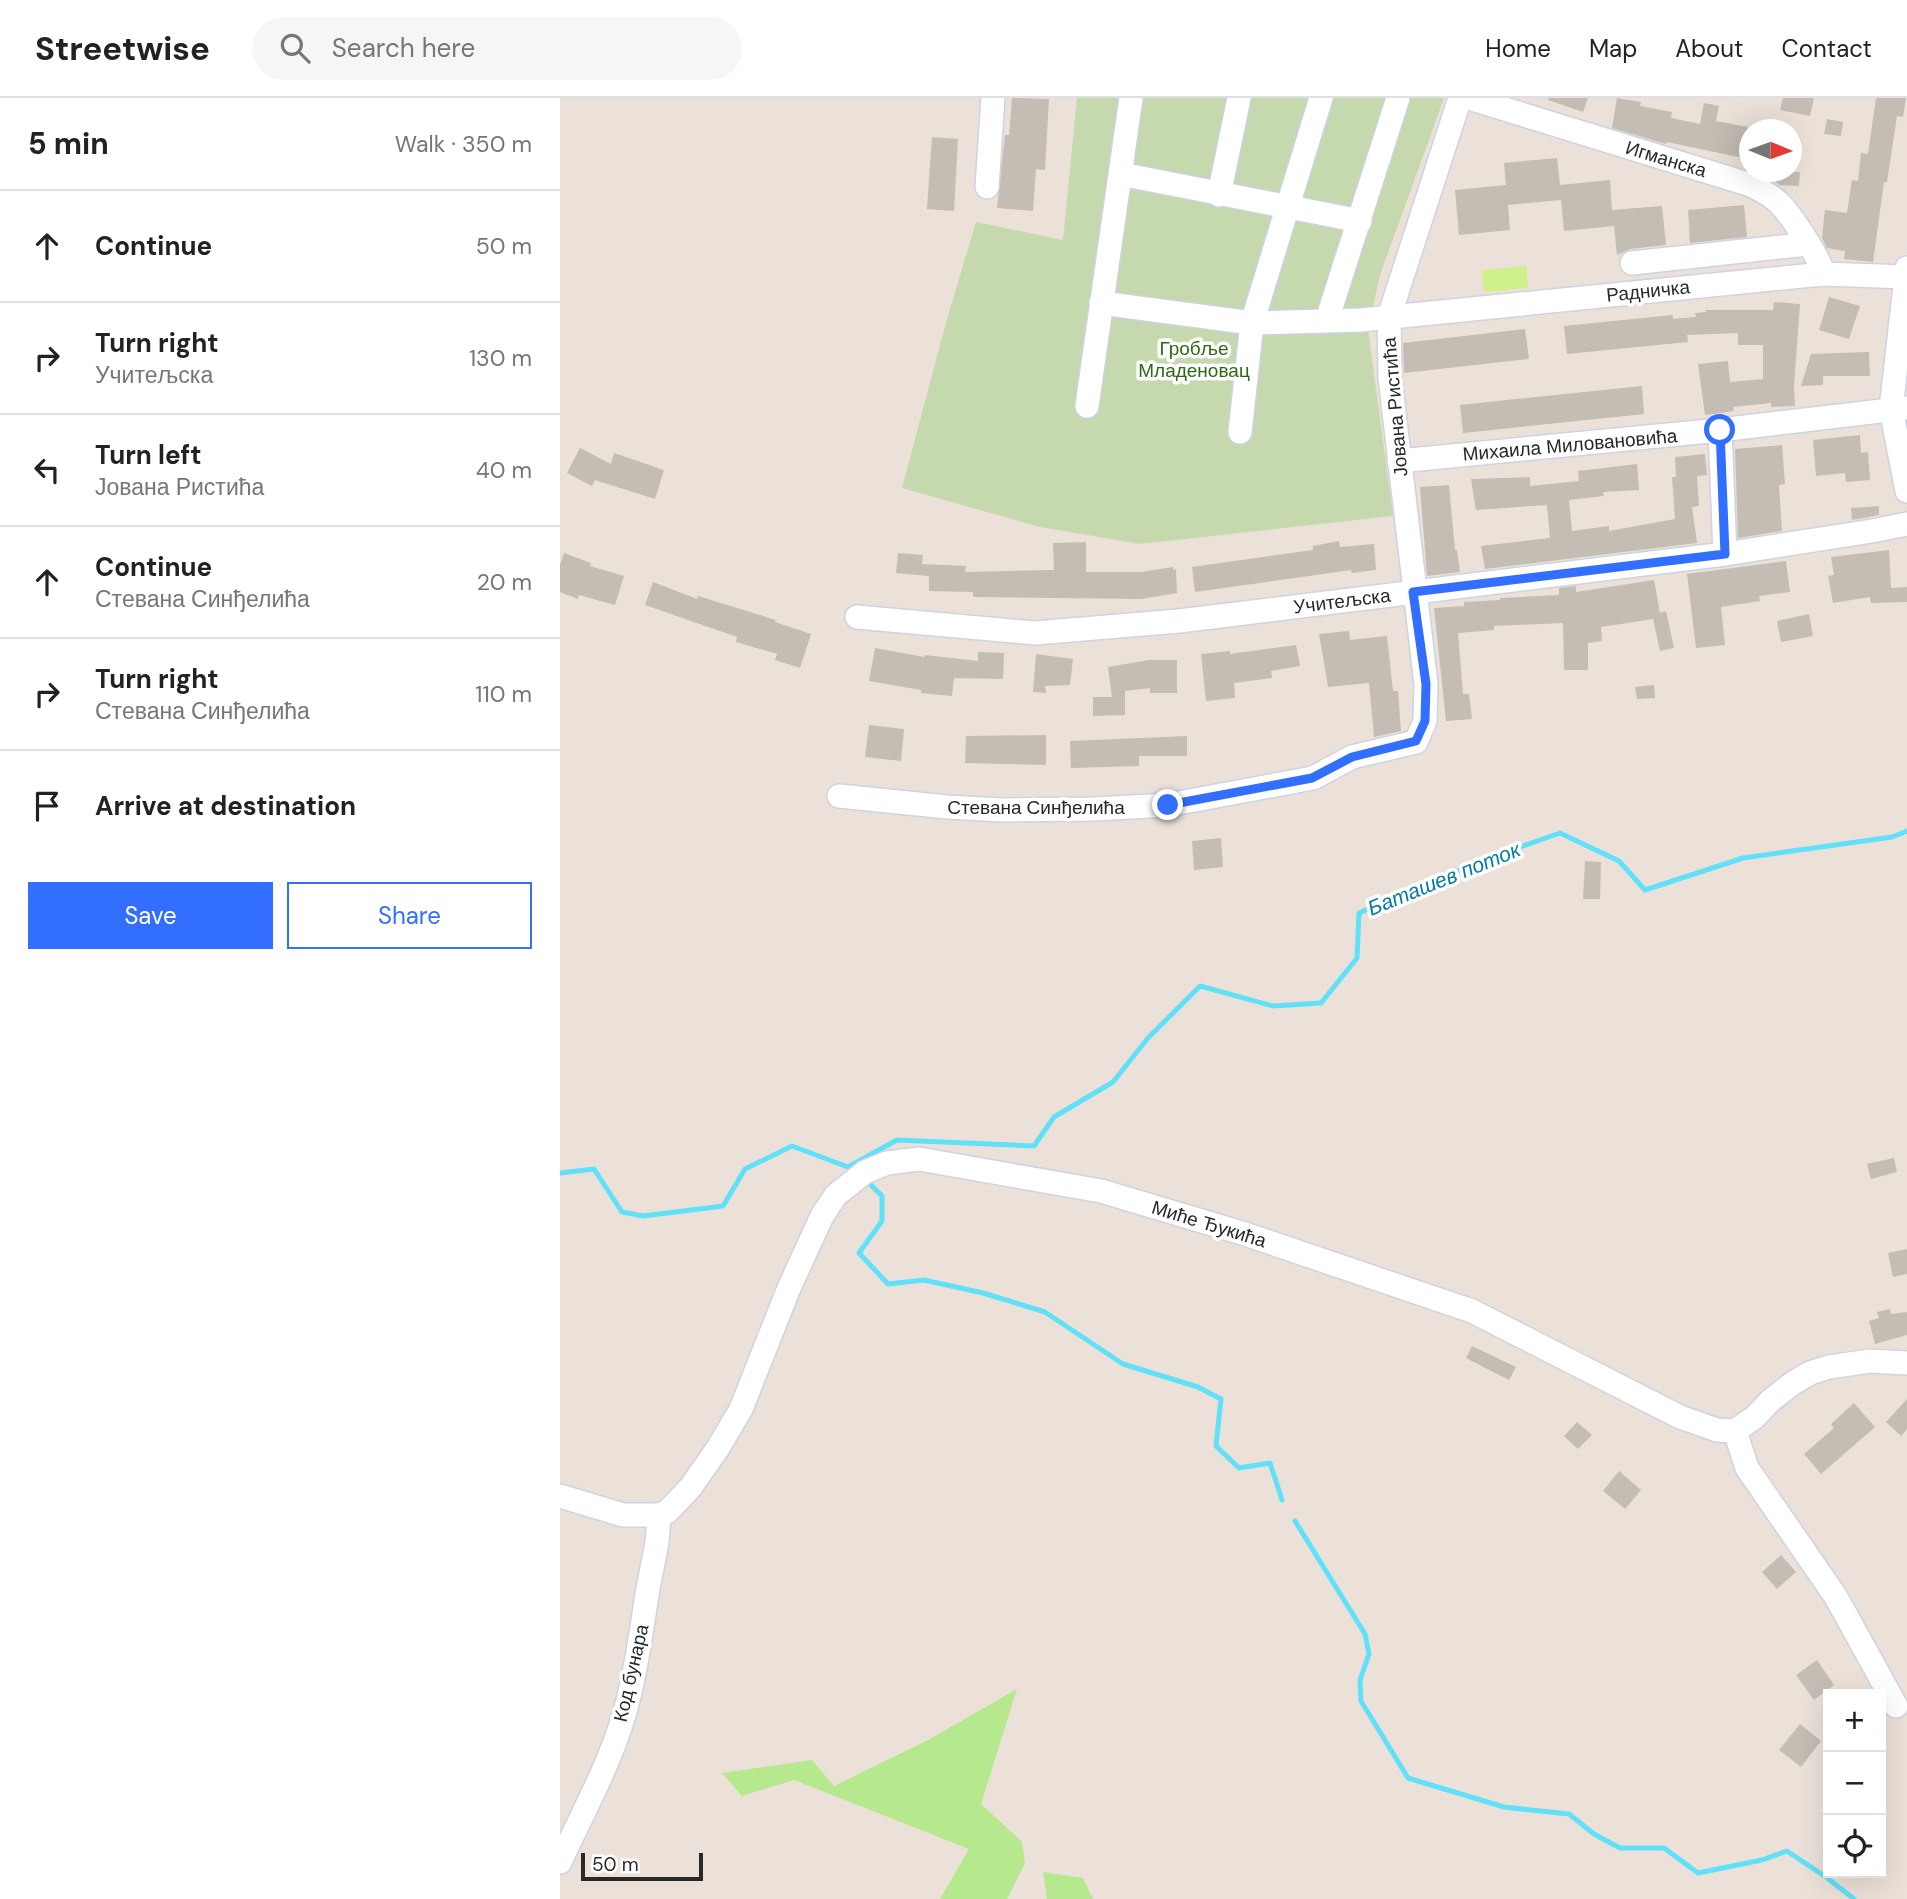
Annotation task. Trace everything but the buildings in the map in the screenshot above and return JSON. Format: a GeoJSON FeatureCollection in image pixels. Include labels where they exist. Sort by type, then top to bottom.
{"type":"FeatureCollection","features":[{"type":"Feature","properties":{"kind":"street"},"geometry":{"type":"LineString","coordinates":[[987,187],[993,98]]}},
{"type":"Feature","properties":{"kind":"street"},"geometry":{"type":"LineString","coordinates":[[1087,406],[1131,98]]}},
{"type":"Feature","properties":{"kind":"street"},"geometry":{"type":"LineString","coordinates":[[1219,195],[1239,98]]}},
{"type":"Feature","properties":{"kind":"street"},"geometry":{"type":"LineString","coordinates":[[1240,432],[1252,323],[1321,98]]}},
{"type":"Feature","properties":{"kind":"street"},"geometry":{"type":"LineString","coordinates":[[1326,320],[1398,98]]}},
{"type":"Feature","properties":{"kind":"street","name":"Јована Ристића"},"geometry":{"type":"LineString","coordinates":[[1426,684],[1413,592],[1387,338],[1389,317],[1460,98]]}},
{"type":"Feature","properties":{"kind":"street","name":"Игманска"},"geometry":{"type":"LineString","coordinates":[[1469,98],[1751,185],[1768,193],[1781,205],[1808,244],[1820,262],[1823,274]]}},
{"type":"Feature","properties":{"kind":"street"},"geometry":{"type":"LineString","coordinates":[[1121,174],[1360,220]]}},
{"type":"Feature","properties":{"kind":"street"},"geometry":{"type":"LineString","coordinates":[[1632,263],[1808,244]]}},
{"type":"Feature","properties":{"kind":"street","name":"Радничка"},"geometry":{"type":"LineString","coordinates":[[1101,303],[1252,323],[1389,317],[1823,274],[1907,274]]}},
{"type":"Feature","properties":{"kind":"street"},"geometry":{"type":"LineString","coordinates":[[1907,274],[1899,409],[1907,491]]}},
{"type":"Feature","properties":{"kind":"street","name":"Михаила Миловановића"},"geometry":{"type":"LineString","coordinates":[[1399,461],[1720,430],[1899,409]]}},
{"type":"Feature","properties":{"kind":"street"},"geometry":{"type":"LineString","coordinates":[[1720,430],[1725,554]]}},
{"type":"Feature","properties":{"kind":"street","name":"Учитељска"},"geometry":{"type":"LineString","coordinates":[[858,617],[1035,633],[1180,621],[1725,554],[1907,524]]}},
{"type":"Feature","properties":{"kind":"street","name":"Стевана Синђелића"},"geometry":{"type":"LineString","coordinates":[[839,796],[961,808],[1094,809],[1168,805],[1312,778],[1352,757],[1416,741],[1425,721],[1426,684]]}},
{"type":"Feature","properties":{"kind":"street","name":"Миће Ђукића"},"geometry":{"type":"LineString","coordinates":[[658,1515],[667,1512],[690,1488],[741,1409],[789,1288],[822,1216],[836,1195],[866,1172],[887,1163],[919,1159],[1101,1191],[1242,1233],[1472,1311],[1680,1417],[1717,1430],[1735,1431]]}},
{"type":"Feature","properties":{"kind":"street"},"geometry":{"type":"LineString","coordinates":[[1896,1706],[1836,1597],[1747,1468],[1735,1431],[1755,1418],[1770,1401],[1793,1383],[1810,1373],[1829,1367],[1870,1361],[1907,1363]]}},
{"type":"Feature","properties":{"kind":"street"},"geometry":{"type":"LineString","coordinates":[[560,1496],[623,1515],[658,1515]]}},
{"type":"Feature","properties":{"kind":"street","name":"Код бунара"},"geometry":{"type":"LineString","coordinates":[[560,1862],[600,1776],[623,1718],[634,1678],[657,1544],[658,1515]]}},
{"type":"Feature","properties":{"kind":"green space","name":"Гробље Младеновац"},"geometry":{"type":"Polygon","coordinates":[[[1077,98],[1444,98],[1380,275],[1368,329],[1393,516],[1140,544],[1040,527],[902,488],[976,222],[1063,240],[1077,98]]]}},
{"type":"Feature","properties":{"kind":"green space"},"geometry":{"type":"Polygon","coordinates":[[[1526,266],[1528,288],[1484,292],[1482,270],[1526,266]]]}},
{"type":"Feature","properties":{"kind":"green space"},"geometry":{"type":"Polygon","coordinates":[[[1017,1689],[981,1804],[1022,1842],[1025,1863],[1007,1899],[940,1899],[969,1849],[794,1780],[742,1796],[722,1773],[812,1760],[834,1786],[928,1740],[1017,1689]]]}},
{"type":"Feature","properties":{"kind":"green space"},"geometry":{"type":"Polygon","coordinates":[[[1043,1872],[1083,1878],[1093,1899],[1047,1899],[1043,1872]]]}},
{"type":"Feature","properties":{"kind":"waterway","name":"Баташев поток"},"geometry":{"type":"LineString","coordinates":[[560,1173],[594,1169],[622,1212],[643,1216],[723,1206],[745,1169],[792,1146],[848,1167],[897,1140],[1034,1146],[1054,1117],[1113,1082],[1148,1038],[1200,986],[1273,1006],[1321,1003],[1357,958],[1359,913],[1486,859],[1560,833],[1619,861],[1645,890],[1743,858],[1892,837],[1907,831]]}},
{"type":"Feature","properties":{"kind":"waterway"},"geometry":{"type":"LineString","coordinates":[[871,1185],[882,1196],[882,1221],[859,1253],[888,1284],[924,1280],[983,1293],[1045,1312],[1123,1364],[1198,1387],[1221,1399],[1216,1446],[1239,1468],[1270,1463],[1282,1500]]}},
{"type":"Feature","properties":{"kind":"waterway"},"geometry":{"type":"LineString","coordinates":[[1295,1521],[1365,1634],[1369,1654],[1360,1680],[1361,1701],[1408,1778],[1504,1807],[1569,1814],[1594,1834],[1620,1848],[1664,1848],[1698,1873],[1762,1860],[1787,1851],[1854,1899]]}},
{"type":"Feature","properties":{"kind":"route"},"geometry":{"type":"LineString","coordinates":[[1168,805],[1312,778],[1352,757],[1416,741],[1425,721],[1426,684],[1413,592],[1725,554],[1720,430]]}}]}
